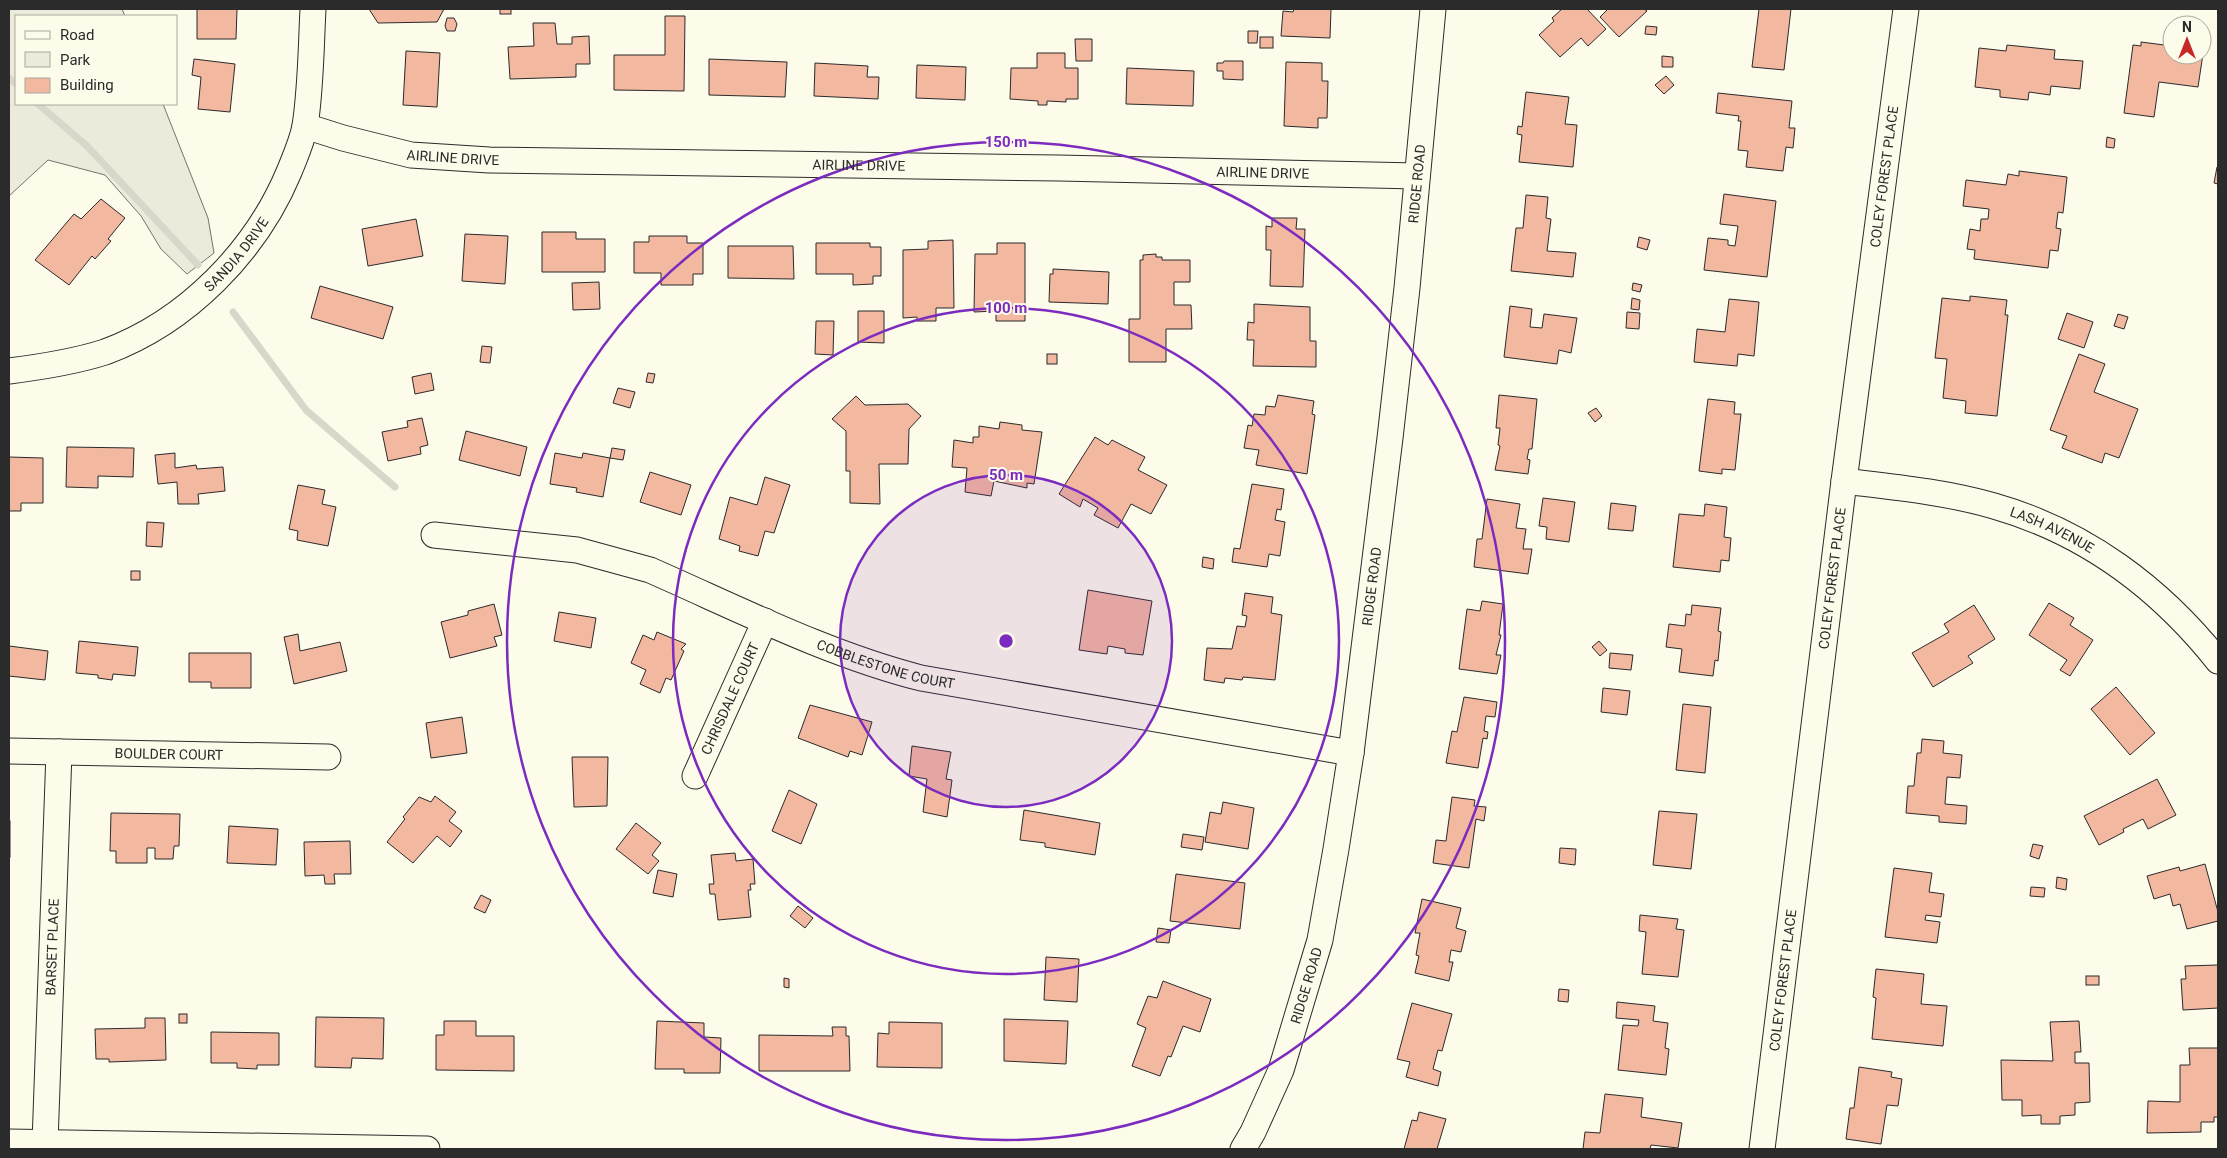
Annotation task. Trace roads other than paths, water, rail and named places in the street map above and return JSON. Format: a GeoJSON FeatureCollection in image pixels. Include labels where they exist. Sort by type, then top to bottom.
{"type":"FeatureCollection","features":[{"type":"Feature","properties":{"kind":"street","name":"SANDIA DRIVE"},"geometry":{"type":"LineString","coordinates":[[9,371],[43,367],[105,352],[154,328],[198,296],[234,260],[268,214],[291,168],[305,126],[313,9]]}},
{"type":"Feature","properties":{"kind":"street","name":"RIDGE ROAD"},"geometry":{"type":"LineString","coordinates":[[1243,1149],[1282,1070],[1320,940],[1352,753],[1407,288],[1433,9]]}},
{"type":"Feature","properties":{"kind":"street","name":"COLEY FOREST PLACE"},"geometry":{"type":"LineString","coordinates":[[1762,1149],[1844,481],[1906,9]]}},
{"type":"Feature","properties":{"kind":"street","name":"AIRLINE DRIVE"},"geometry":{"type":"LineString","coordinates":[[305,126],[343,138],[411,155],[489,160],[1059,168],[1417,176]]}},
{"type":"Feature","properties":{"kind":"street","name":"LASH AVENUE"},"geometry":{"type":"LineString","coordinates":[[1844,481],[1948,496],[1993,506],[2028,517],[2064,533],[2126,570],[2152,591],[2181,618],[2218,661]]}},
{"type":"Feature","properties":{"kind":"street","name":"COBBLESTONE COURT"},"geometry":{"type":"LineString","coordinates":[[434,535],[577,550],[619,560],[650,570],[850,656],[921,678],[1352,753]]}},
{"type":"Feature","properties":{"kind":"street","name":"CHRISDALE COURT"},"geometry":{"type":"LineString","coordinates":[[695,776],[765,621]]}},
{"type":"Feature","properties":{"kind":"street","name":"BOULDER COURT"},"geometry":{"type":"LineString","coordinates":[[9,750],[328,757]]}},
{"type":"Feature","properties":{"kind":"street","name":"BARSET PLACE"},"geometry":{"type":"LineString","coordinates":[[45,1143],[58,752]]}},
{"type":"Feature","properties":{"kind":"street"},"geometry":{"type":"LineString","coordinates":[[9,1142],[427,1149]]}},
{"type":"Feature","properties":{"kind":"waterway"},"geometry":{"type":"LineString","coordinates":[[9,78],[15,83]]}},
{"type":"Feature","properties":{"kind":"waterway"},"geometry":{"type":"LineString","coordinates":[[39,105],[87,146],[198,265]]}},
{"type":"Feature","properties":{"kind":"waterway"},"geometry":{"type":"LineString","coordinates":[[233,312],[306,410],[395,487]]}}]}
